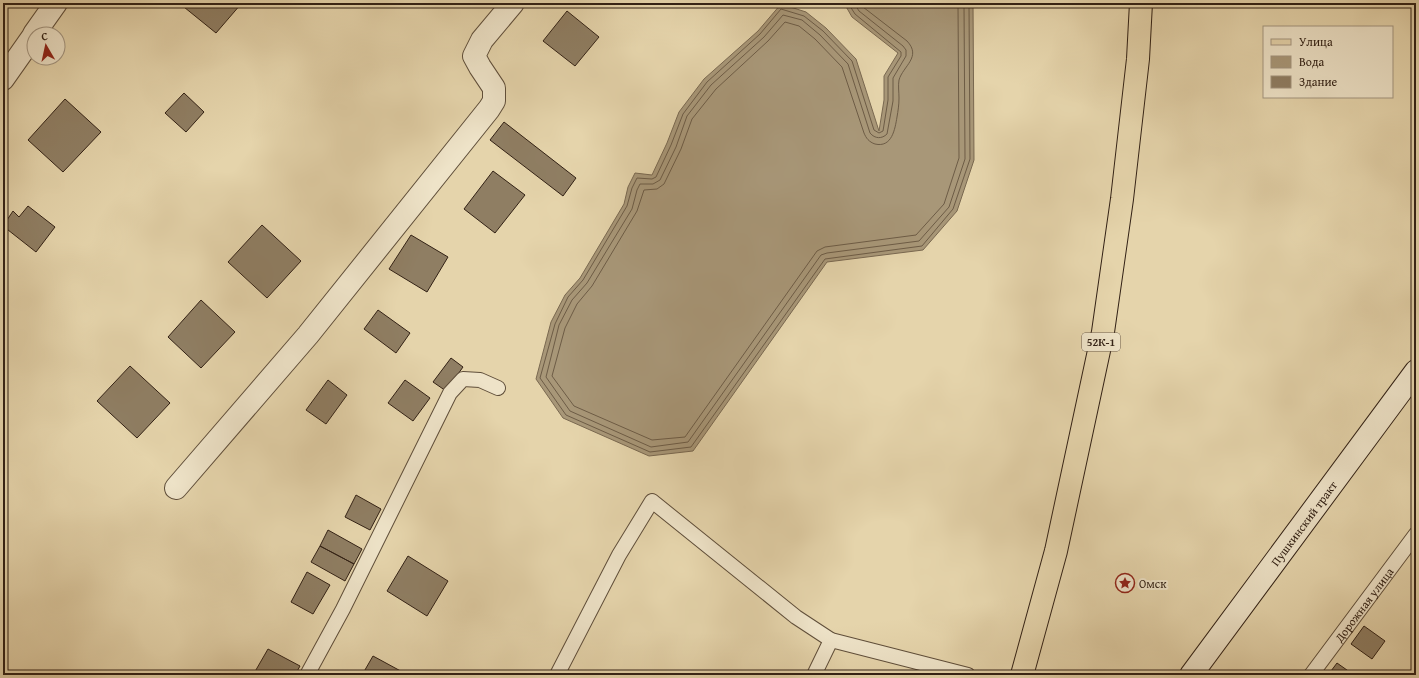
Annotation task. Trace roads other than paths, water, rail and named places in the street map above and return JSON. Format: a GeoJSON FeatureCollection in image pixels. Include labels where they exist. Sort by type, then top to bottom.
{"type":"FeatureCollection","features":[{"type":"Feature","properties":{"kind":"main road","name":"52К-1"},"geometry":{"type":"LineString","coordinates":[[1022,675],[1056,551],[1103,332],[1124,183],[1138,59],[1141,3]]}},
{"type":"Feature","properties":{"kind":"street"},"geometry":{"type":"LineString","coordinates":[[40,26],[56,3]]}},
{"type":"Feature","properties":{"kind":"street"},"geometry":{"type":"LineString","coordinates":[[176,488],[308,335],[489,109],[494,101],[494,88],[474,56],[482,40],[513,3]]}},
{"type":"Feature","properties":{"kind":"street"},"geometry":{"type":"LineString","coordinates":[[3,79],[26,46]]}},
{"type":"Feature","properties":{"kind":"street","name":"Пушкинский тракт"},"geometry":{"type":"LineString","coordinates":[[1191,675],[1416,371]]}},
{"type":"Feature","properties":{"kind":"lane"},"geometry":{"type":"LineString","coordinates":[[307,675],[343,609],[450,393],[463,379],[480,380],[498,388]]}},
{"type":"Feature","properties":{"kind":"lane"},"geometry":{"type":"LineString","coordinates":[[557,675],[620,555],[652,501],[796,618],[831,640],[968,675]]}},
{"type":"Feature","properties":{"kind":"lane","name":"Дорожная улица"},"geometry":{"type":"LineString","coordinates":[[1311,675],[1416,534]]}},
{"type":"Feature","properties":{"kind":"lane"},"geometry":{"type":"LineString","coordinates":[[814,675],[831,640]]}},
{"type":"Feature","properties":{"kind":"water"},"geometry":{"type":"Polygon","coordinates":[[[844,3],[973,3],[974,160],[957,211],[923,250],[827,262],[693,451],[649,456],[563,418],[536,379],[551,322],[565,295],[580,278],[624,204],[628,187],[635,173],[652,175],[679,112],[704,79],[758,31],[781,4],[806,12],[826,28],[856,59],[879,131],[884,100],[884,76],[898,53],[852,17],[844,3]]]}},
{"type":"Feature","properties":{"kind":"place","name":"Омск"},"geometry":{"type":"Point","coordinates":[1125,583]}}]}
